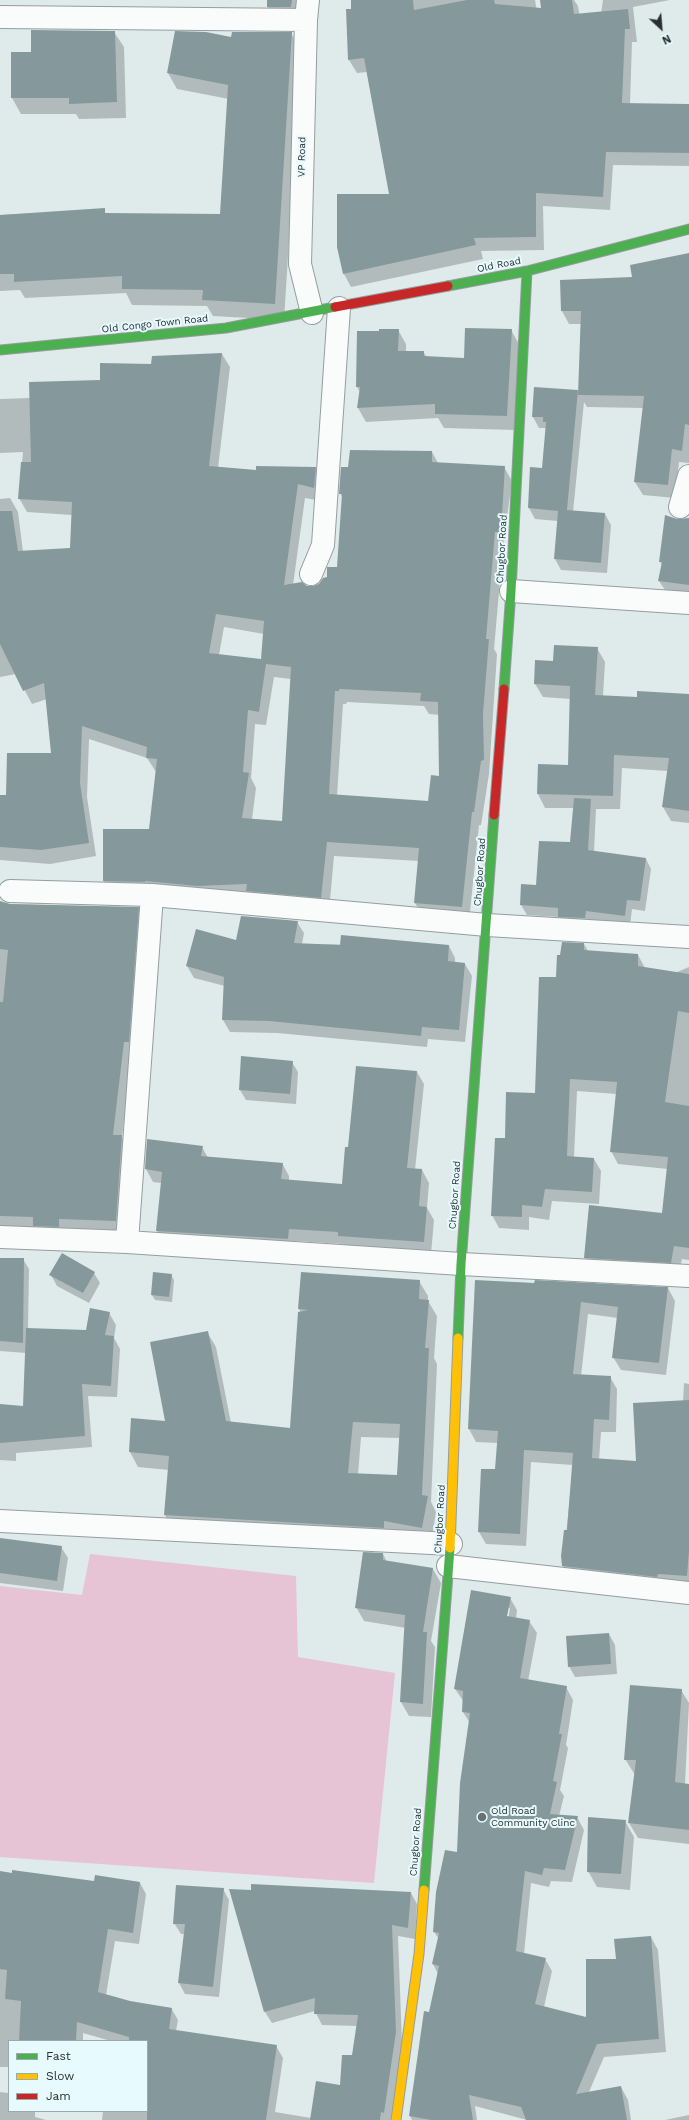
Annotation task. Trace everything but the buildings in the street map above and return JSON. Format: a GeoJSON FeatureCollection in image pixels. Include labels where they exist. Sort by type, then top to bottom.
{"type":"FeatureCollection","features":[{"type":"Feature","properties":{"kind":"street"},"geometry":{"type":"LineString","coordinates":[[0,17],[307,10]]}},
{"type":"Feature","properties":{"kind":"street","name":"VP Road"},"geometry":{"type":"LineString","coordinates":[[307,10],[300,264],[312,313]]}},
{"type":"Feature","properties":{"kind":"street","name":"Old Road"},"geometry":{"type":"LineString","coordinates":[[312,313],[527,271],[689,229]]}},
{"type":"Feature","properties":{"kind":"street","name":"Chugbor Road"},"geometry":{"type":"LineString","coordinates":[[396,2120],[419,1954],[448,1566],[451,1544],[461,1264],[511,591],[527,271]]}},
{"type":"Feature","properties":{"kind":"street"},"geometry":{"type":"LineString","coordinates":[[311,574],[323,545],[339,308]]}},
{"type":"Feature","properties":{"kind":"street","name":"Old Congo Town Road"},"geometry":{"type":"LineString","coordinates":[[0,350],[226,328],[312,313]]}},
{"type":"Feature","properties":{"kind":"street"},"geometry":{"type":"LineString","coordinates":[[680,507],[689,476]]}},
{"type":"Feature","properties":{"kind":"street"},"geometry":{"type":"LineString","coordinates":[[511,591],[689,603]]}},
{"type":"Feature","properties":{"kind":"street"},"geometry":{"type":"LineString","coordinates":[[10,891],[152,894],[487,925],[689,936]]}},
{"type":"Feature","properties":{"kind":"street"},"geometry":{"type":"LineString","coordinates":[[127,1242],[152,894]]}},
{"type":"Feature","properties":{"kind":"street"},"geometry":{"type":"LineString","coordinates":[[0,1237],[127,1242],[461,1264],[689,1276]]}},
{"type":"Feature","properties":{"kind":"street"},"geometry":{"type":"LineString","coordinates":[[0,1521],[451,1544]]}},
{"type":"Feature","properties":{"kind":"street"},"geometry":{"type":"LineString","coordinates":[[448,1566],[689,1593]]}},
{"type":"Feature","properties":{"kind":"shaded area"},"geometry":{"type":"Polygon","coordinates":[[[90,1554],[296,1576],[298,1657],[395,1673],[374,1883],[0,1857],[0,1586],[82,1595],[90,1554]]]}},
{"type":"Feature","properties":{"kind":"traffic: fast"},"geometry":{"type":"LineString","coordinates":[[448,286],[527,271],[689,229]]}},
{"type":"Feature","properties":{"kind":"traffic: fast"},"geometry":{"type":"LineString","coordinates":[[504,689],[511,591],[527,271]]}},
{"type":"Feature","properties":{"kind":"traffic: fast"},"geometry":{"type":"LineString","coordinates":[[0,350],[226,328],[335,307]]}},
{"type":"Feature","properties":{"kind":"traffic: fast"},"geometry":{"type":"LineString","coordinates":[[458,1338],[461,1264],[494,815]]}},
{"type":"Feature","properties":{"kind":"traffic: fast"},"geometry":{"type":"LineString","coordinates":[[424,1890],[450,1548]]}},
{"type":"Feature","properties":{"kind":"traffic: slow"},"geometry":{"type":"LineString","coordinates":[[450,1548],[458,1338]]}},
{"type":"Feature","properties":{"kind":"traffic: slow"},"geometry":{"type":"LineString","coordinates":[[396,2120],[419,1954],[424,1890]]}},
{"type":"Feature","properties":{"kind":"traffic: jam"},"geometry":{"type":"LineString","coordinates":[[335,307],[448,286]]}},
{"type":"Feature","properties":{"kind":"traffic: jam"},"geometry":{"type":"LineString","coordinates":[[494,815],[504,689]]}},
{"type":"Feature","properties":{"kind":"place","name":"Old Road Community Clinc"},"geometry":{"type":"Point","coordinates":[482,1817]}}]}
